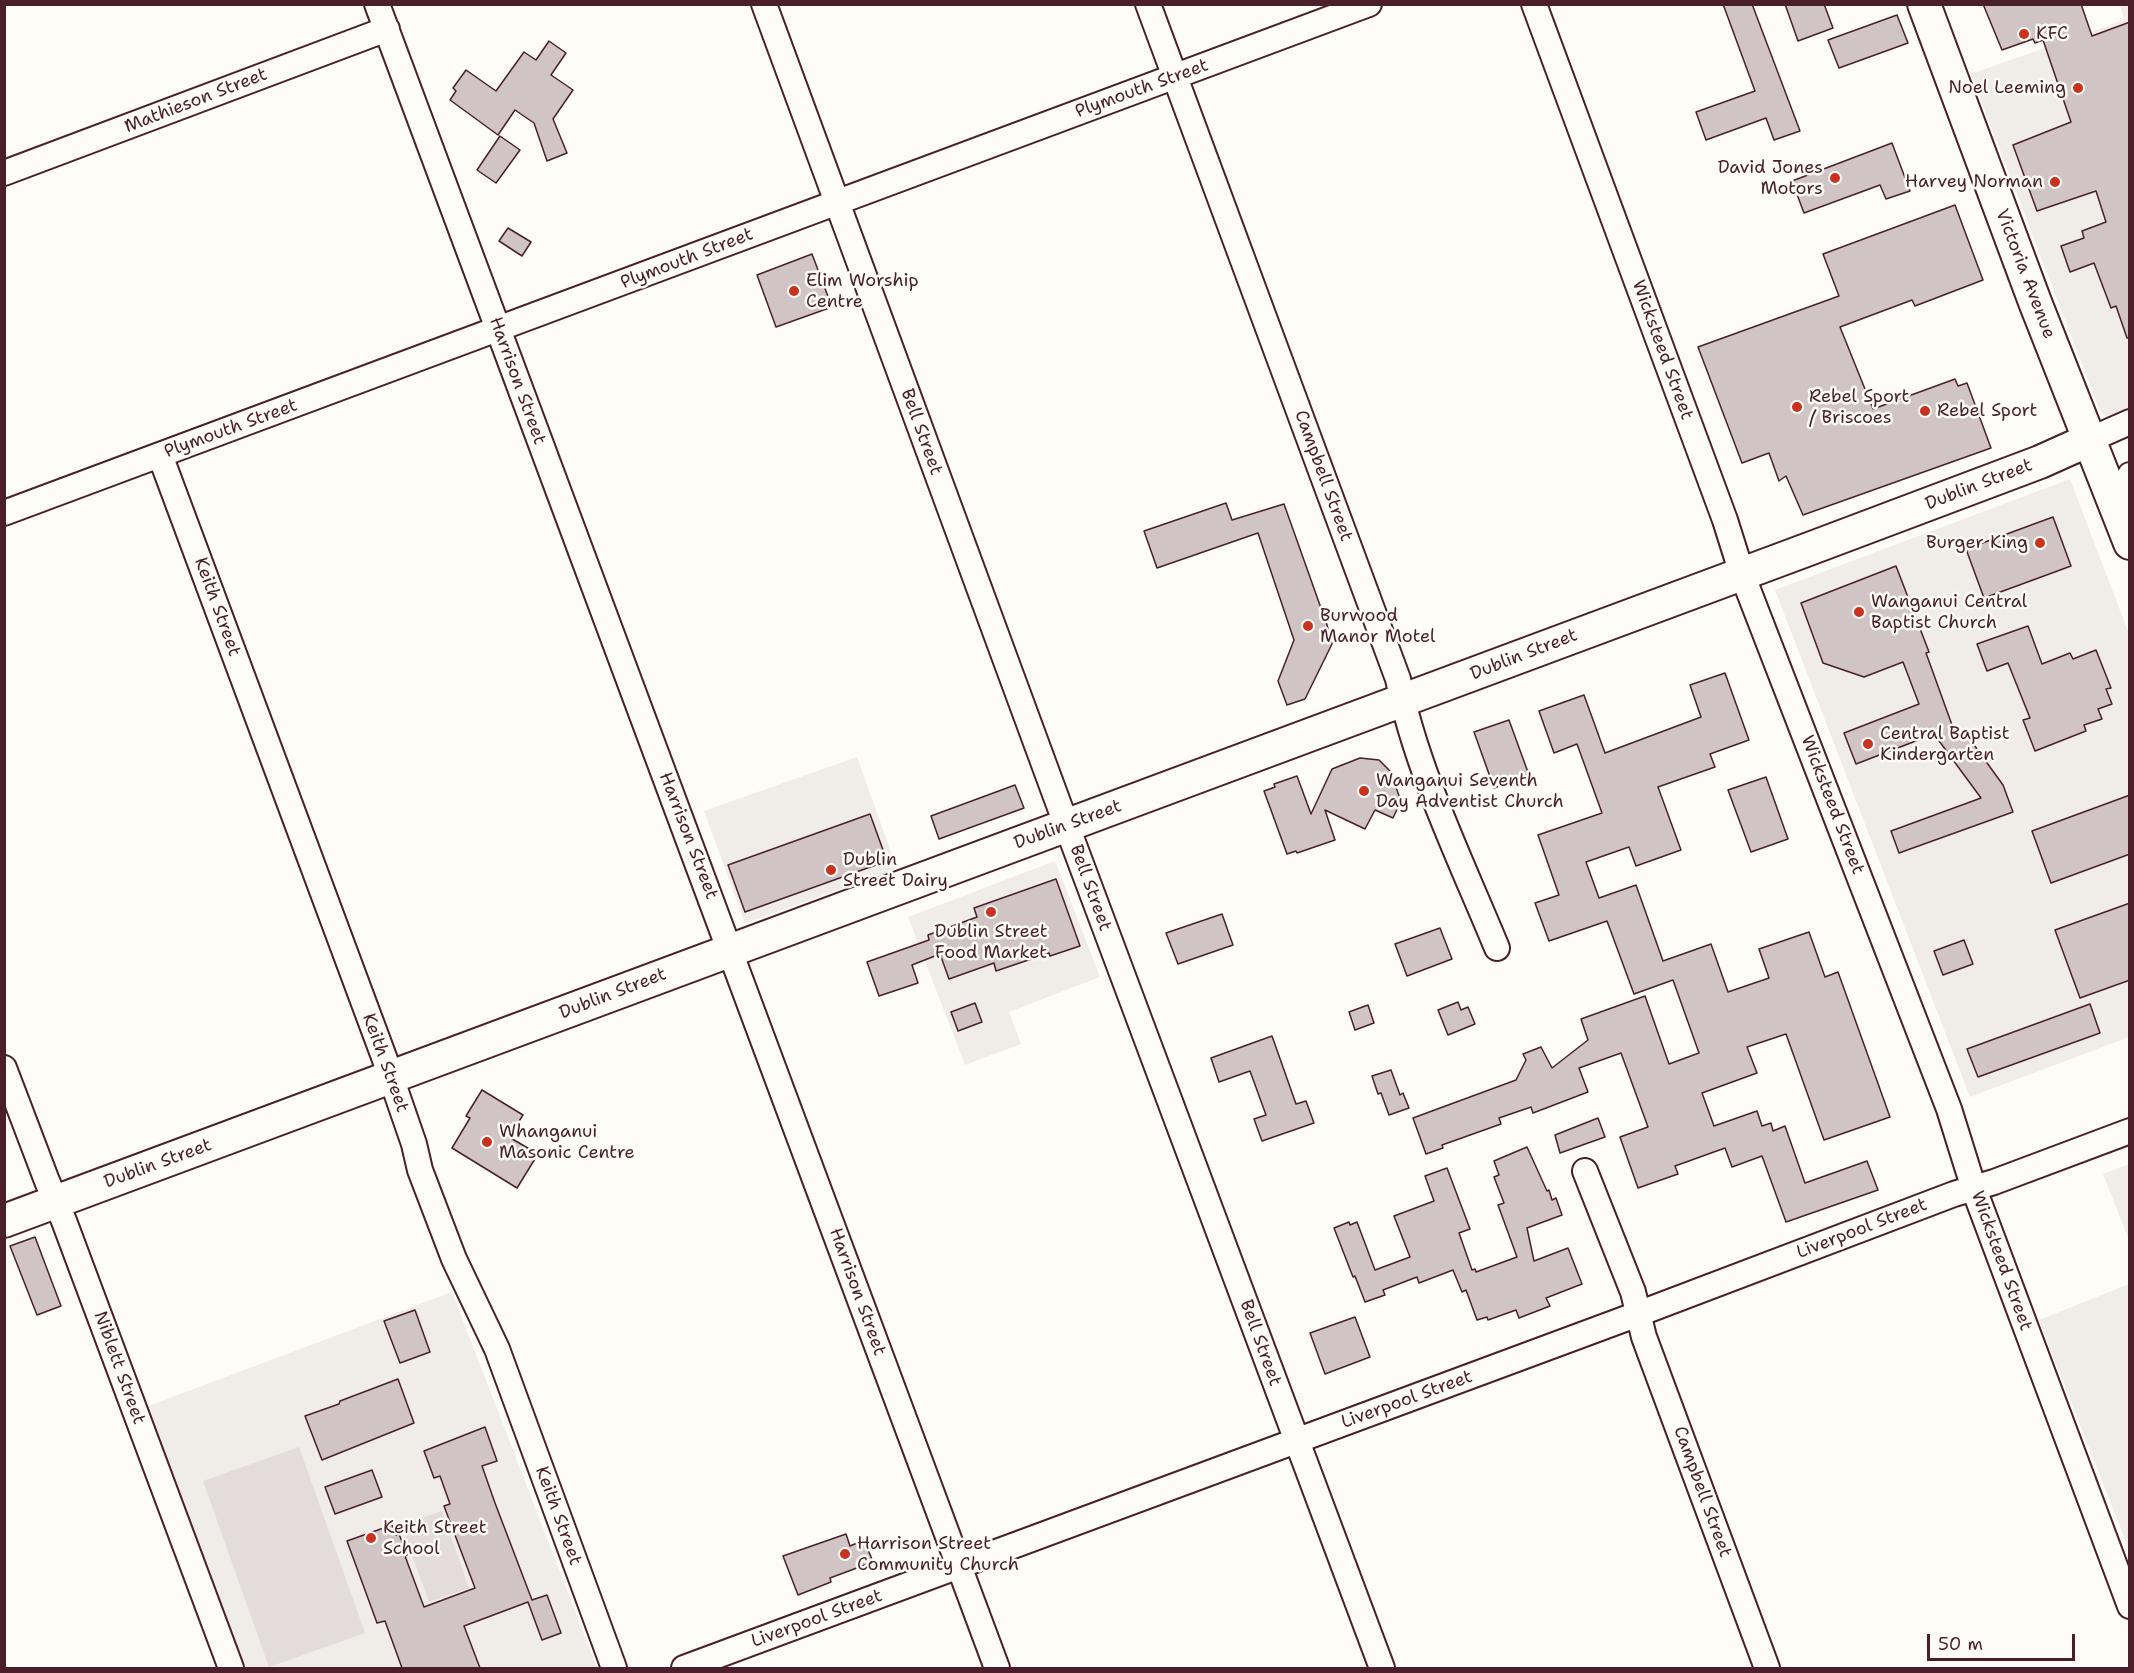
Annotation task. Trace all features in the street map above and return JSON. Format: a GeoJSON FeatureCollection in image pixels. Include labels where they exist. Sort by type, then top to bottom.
{"type":"FeatureCollection","features":[{"type":"Feature","properties":{"kind":"main road","name":"Victoria Avenue"},"geometry":{"type":"LineString","coordinates":[[1924,4],[2035,302],[2130,543]]}},
{"type":"Feature","properties":{"kind":"main road","name":"Dublin Street"},"geometry":{"type":"LineString","coordinates":[[4,1221],[1742,574],[2090,440]]}},
{"type":"Feature","properties":{"kind":"street","name":"Harrison Street"},"geometry":{"type":"LineString","coordinates":[[378,4],[997,1668]]}},
{"type":"Feature","properties":{"kind":"street","name":"Bell Street"},"geometry":{"type":"LineString","coordinates":[[764,4],[1382,1668]]}},
{"type":"Feature","properties":{"kind":"street","name":"Campbell Street"},"geometry":{"type":"LineString","coordinates":[[1148,4],[1398,679],[1402,700],[1431,786],[1497,948]]}},
{"type":"Feature","properties":{"kind":"street","name":"Plymouth Street"},"geometry":{"type":"LineString","coordinates":[[4,513],[1369,4]]}},
{"type":"Feature","properties":{"kind":"street","name":"Wicksteed Street"},"geometry":{"type":"LineString","coordinates":[[1534,4],[1725,520],[1742,574],[1949,1109],[1974,1189],[2130,1606]]}},
{"type":"Feature","properties":{"kind":"street","name":"Mathieson Street"},"geometry":{"type":"LineString","coordinates":[[4,173],[387,29]]}},
{"type":"Feature","properties":{"kind":"street","name":"Dublin Street"},"geometry":{"type":"LineString","coordinates":[[2090,440],[2130,422]]}},
{"type":"Feature","properties":{"kind":"street","name":"Keith Street"},"geometry":{"type":"LineString","coordinates":[[160,455],[390,1078],[437,1215],[463,1279],[497,1349],[614,1668]]}},
{"type":"Feature","properties":{"kind":"street"},"geometry":{"type":"LineString","coordinates":[[2114,502],[2130,475]]}},
{"type":"Feature","properties":{"kind":"street","name":"Niblett Street"},"geometry":{"type":"LineString","coordinates":[[4,1068],[231,1668]]}},
{"type":"Feature","properties":{"kind":"street","name":"Liverpool Street"},"geometry":{"type":"LineString","coordinates":[[684,1668],[1638,1314],[1954,1194],[1974,1189],[2130,1131]]}},
{"type":"Feature","properties":{"kind":"street","name":"Campbell Street"},"geometry":{"type":"LineString","coordinates":[[1585,1171],[1633,1292],[1644,1337],[1767,1668]]}},
{"type":"Feature","properties":{"kind":"shaded area"},"geometry":{"type":"Polygon","coordinates":[[[2120,5],[2129,5],[2129,413],[2110,421],[2100,411],[1971,74],[2124,20],[2120,5]]]}},
{"type":"Feature","properties":{"kind":"shaded area"},"geometry":{"type":"Polygon","coordinates":[[[2070,479],[2129,634],[2129,1037],[1970,1097],[1775,590],[2070,479]]]}},
{"type":"Feature","properties":{"kind":"shaded area"},"geometry":{"type":"Polygon","coordinates":[[[857,757],[897,869],[745,923],[704,811],[857,757]]]}},
{"type":"Feature","properties":{"kind":"shaded area"},"geometry":{"type":"Polygon","coordinates":[[[1055,861],[1100,977],[1009,1012],[1021,1044],[965,1065],[908,917],[1055,861]]]}},
{"type":"Feature","properties":{"kind":"shaded area"},"geometry":{"type":"Polygon","coordinates":[[[2129,1164],[2129,1240],[2103,1174],[2129,1164]]]}},
{"type":"Feature","properties":{"kind":"shaded area"},"geometry":{"type":"Polygon","coordinates":[[[2129,1284],[2129,1550],[2039,1320],[2129,1284]]]}},
{"type":"Feature","properties":{"kind":"shaded area","name":"Keith Street School"},"geometry":{"type":"Polygon","coordinates":[[[452,1292],[597,1668],[246,1668],[146,1407],[452,1292]]]}},
{"type":"Feature","properties":{"kind":"shaded area"},"geometry":{"type":"Polygon","coordinates":[[[299,1447],[365,1633],[269,1667],[203,1481],[299,1447]]]}},
{"type":"Feature","properties":{"kind":"shaded area"},"geometry":{"type":"Polygon","coordinates":[[[442,1511],[469,1588],[429,1602],[401,1525],[442,1511]]]}},
{"type":"Feature","properties":{"kind":"building"},"geometry":{"type":"Polygon","coordinates":[[[1723,4],[1752,4],[1800,131],[1774,140],[1766,118],[1706,140],[1696,112],[1755,91],[1723,4]]]}},
{"type":"Feature","properties":{"kind":"building"},"geometry":{"type":"Polygon","coordinates":[[[1785,4],[1824,4],[1833,28],[1798,41],[1785,4]]]}},
{"type":"Feature","properties":{"kind":"building"},"geometry":{"type":"Polygon","coordinates":[[[1983,4],[2081,4],[2092,36],[2130,22],[2130,338],[2127,338],[2116,306],[2111,308],[2094,263],[2070,272],[2061,246],[2084,238],[2082,231],[2106,222],[2096,191],[2037,211],[2013,145],[2071,122],[2043,40],[2035,43],[2033,39],[2002,50],[1983,4]]]}},
{"type":"Feature","properties":{"kind":"building"},"geometry":{"type":"Polygon","coordinates":[[[1897,15],[1908,43],[1839,68],[1828,40],[1897,15]]]}},
{"type":"Feature","properties":{"kind":"building"},"geometry":{"type":"Polygon","coordinates":[[[549,41],[566,53],[551,75],[573,90],[553,119],[567,153],[547,161],[534,123],[515,110],[498,135],[450,100],[456,91],[453,88],[466,70],[496,91],[524,52],[536,60],[549,41]]]}},
{"type":"Feature","properties":{"kind":"building"},"geometry":{"type":"Polygon","coordinates":[[[500,136],[520,150],[496,183],[477,170],[500,136]]]}},
{"type":"Feature","properties":{"kind":"building","name":"David Jones Motors"},"geometry":{"type":"Polygon","coordinates":[[[1892,143],[1910,191],[1886,199],[1880,185],[1804,213],[1792,181],[1892,143]]]}},
{"type":"Feature","properties":{"kind":"building","name":"Rebel Sport / Briscoes"},"geometry":{"type":"Polygon","coordinates":[[[1955,205],[1983,280],[1915,306],[1912,300],[1840,327],[1873,409],[1955,379],[1958,386],[1967,383],[1991,448],[1803,515],[1786,476],[1779,481],[1769,453],[1742,463],[1698,347],[1839,296],[1823,254],[1955,205]]]}},
{"type":"Feature","properties":{"kind":"building"},"geometry":{"type":"Polygon","coordinates":[[[508,228],[531,242],[522,256],[499,241],[508,228]]]}},
{"type":"Feature","properties":{"kind":"building","name":"Elim Worship Centre"},"geometry":{"type":"Polygon","coordinates":[[[812,254],[832,307],[776,327],[757,275],[812,254]]]}},
{"type":"Feature","properties":{"kind":"building"},"geometry":{"type":"Polygon","coordinates":[[[1226,503],[1232,520],[1284,504],[1332,644],[1305,699],[1287,705],[1278,681],[1294,640],[1258,533],[1157,568],[1144,531],[1226,503]]]}},
{"type":"Feature","properties":{"kind":"building"},"geometry":{"type":"Polygon","coordinates":[[[2053,517],[2071,566],[1984,598],[1966,549],[2053,517]]]}},
{"type":"Feature","properties":{"kind":"building"},"geometry":{"type":"Polygon","coordinates":[[[1896,566],[1929,652],[1926,653],[1956,736],[1964,731],[2003,785],[2013,812],[1899,853],[1891,831],[1981,798],[1934,734],[1856,764],[1844,733],[1919,704],[1903,662],[1864,677],[1823,663],[1801,603],[1896,566]]]}},
{"type":"Feature","properties":{"kind":"building"},"geometry":{"type":"Polygon","coordinates":[[[2028,626],[2042,664],[2070,653],[2073,659],[2096,650],[2111,688],[2106,689],[2112,704],[2098,709],[2102,719],[2084,725],[2086,731],[2035,751],[2023,720],[2030,718],[2008,663],[1987,671],[1977,644],[2028,626]]]}},
{"type":"Feature","properties":{"kind":"building"},"geometry":{"type":"Polygon","coordinates":[[[1725,673],[1749,740],[1710,754],[1715,767],[1658,787],[1681,850],[1636,866],[1629,847],[1586,862],[1599,898],[1636,885],[1663,961],[1711,944],[1728,992],[1769,978],[1759,949],[1809,932],[1825,977],[1838,972],[1890,1117],[1824,1140],[1786,1034],[1747,1047],[1757,1073],[1702,1093],[1714,1126],[1757,1111],[1762,1126],[1771,1123],[1773,1131],[1785,1126],[1805,1183],[1867,1161],[1878,1190],[1786,1222],[1762,1156],[1732,1167],[1725,1148],[1675,1166],[1678,1174],[1638,1188],[1620,1137],[1648,1127],[1621,1053],[1579,1068],[1588,1092],[1533,1113],[1531,1107],[1499,1118],[1501,1124],[1442,1145],[1443,1148],[1426,1154],[1413,1118],[1516,1080],[1526,1060],[1523,1054],[1541,1047],[1552,1068],[1588,1040],[1581,1019],[1645,996],[1669,1064],[1699,1053],[1673,980],[1634,994],[1607,921],[1549,941],[1535,903],[1559,895],[1538,835],[1602,813],[1577,744],[1554,753],[1539,711],[1584,695],[1605,753],[1701,717],[1690,685],[1725,673]]]}},
{"type":"Feature","properties":{"kind":"building"},"geometry":{"type":"Polygon","coordinates":[[[1509,720],[1529,775],[1494,788],[1474,732],[1509,720]]]}},
{"type":"Feature","properties":{"kind":"building"},"geometry":{"type":"Polygon","coordinates":[[[1360,758],[1379,760],[1390,771],[1401,801],[1393,818],[1375,810],[1365,829],[1325,810],[1335,840],[1297,853],[1296,851],[1287,854],[1264,791],[1275,787],[1274,784],[1297,776],[1311,814],[1332,769],[1360,758]]]}},
{"type":"Feature","properties":{"kind":"building"},"geometry":{"type":"Polygon","coordinates":[[[1766,777],[1788,839],[1751,852],[1728,790],[1766,777]]]}},
{"type":"Feature","properties":{"kind":"building"},"geometry":{"type":"Polygon","coordinates":[[[1015,785],[1024,808],[939,839],[931,816],[1015,785]]]}},
{"type":"Feature","properties":{"kind":"building"},"geometry":{"type":"Polygon","coordinates":[[[2130,795],[2130,854],[2051,883],[2032,831],[2130,795]]]}},
{"type":"Feature","properties":{"kind":"building"},"geometry":{"type":"Polygon","coordinates":[[[870,814],[887,861],[745,912],[728,865],[870,814]]]}},
{"type":"Feature","properties":{"kind":"building"},"geometry":{"type":"Polygon","coordinates":[[[1056,879],[1080,946],[1050,956],[1049,953],[996,971],[994,963],[949,979],[940,954],[912,965],[918,983],[879,996],[867,962],[929,940],[928,935],[977,917],[974,908],[1056,879]]]}},
{"type":"Feature","properties":{"kind":"building"},"geometry":{"type":"Polygon","coordinates":[[[2130,903],[2130,980],[2080,998],[2055,930],[2130,903]]]}},
{"type":"Feature","properties":{"kind":"building"},"geometry":{"type":"Polygon","coordinates":[[[1222,914],[1233,945],[1178,964],[1166,933],[1222,914]]]}},
{"type":"Feature","properties":{"kind":"building"},"geometry":{"type":"Polygon","coordinates":[[[1440,928],[1452,959],[1407,976],[1395,944],[1440,928]]]}},
{"type":"Feature","properties":{"kind":"building"},"geometry":{"type":"Polygon","coordinates":[[[1964,940],[1973,964],[1943,975],[1934,951],[1964,940]]]}},
{"type":"Feature","properties":{"kind":"building"},"geometry":{"type":"Polygon","coordinates":[[[1458,1002],[1461,1010],[1468,1007],[1475,1024],[1448,1035],[1438,1010],[1458,1002]]]}},
{"type":"Feature","properties":{"kind":"building"},"geometry":{"type":"Polygon","coordinates":[[[975,1003],[982,1022],[958,1031],[951,1012],[975,1003]]]}},
{"type":"Feature","properties":{"kind":"building"},"geometry":{"type":"Polygon","coordinates":[[[2090,1004],[2100,1033],[1978,1077],[1967,1049],[2090,1004]]]}},
{"type":"Feature","properties":{"kind":"building"},"geometry":{"type":"Polygon","coordinates":[[[1368,1005],[1374,1023],[1355,1030],[1349,1012],[1368,1005]]]}},
{"type":"Feature","properties":{"kind":"building"},"geometry":{"type":"Polygon","coordinates":[[[1272,1036],[1296,1104],[1306,1101],[1314,1123],[1262,1141],[1254,1119],[1266,1115],[1250,1071],[1219,1082],[1211,1058],[1272,1036]]]}},
{"type":"Feature","properties":{"kind":"building"},"geometry":{"type":"Polygon","coordinates":[[[1391,1070],[1400,1095],[1403,1093],[1409,1108],[1389,1115],[1372,1076],[1391,1070]]]}},
{"type":"Feature","properties":{"kind":"building","name":"Whanganui Masonic Centre"},"geometry":{"type":"Polygon","coordinates":[[[482,1090],[523,1115],[509,1137],[538,1154],[517,1188],[452,1148],[470,1118],[466,1116],[482,1090]]]}},
{"type":"Feature","properties":{"kind":"building"},"geometry":{"type":"Polygon","coordinates":[[[1598,1118],[1605,1137],[1560,1153],[1555,1135],[1598,1118]]]}},
{"type":"Feature","properties":{"kind":"building"},"geometry":{"type":"Polygon","coordinates":[[[1527,1147],[1552,1200],[1556,1198],[1562,1215],[1527,1228],[1534,1261],[1568,1248],[1582,1284],[1546,1298],[1550,1306],[1519,1318],[1516,1310],[1488,1320],[1487,1317],[1477,1320],[1466,1290],[1462,1292],[1453,1270],[1419,1283],[1417,1277],[1383,1290],[1385,1295],[1365,1302],[1334,1228],[1349,1222],[1350,1225],[1357,1222],[1375,1270],[1410,1257],[1394,1216],[1434,1201],[1425,1176],[1447,1168],[1470,1229],[1459,1233],[1472,1270],[1475,1269],[1476,1272],[1517,1257],[1498,1205],[1504,1203],[1494,1177],[1499,1175],[1494,1161],[1527,1147]]]}},
{"type":"Feature","properties":{"kind":"building"},"geometry":{"type":"Polygon","coordinates":[[[35,1237],[61,1306],[37,1315],[10,1246],[35,1237]]]}},
{"type":"Feature","properties":{"kind":"building"},"geometry":{"type":"Polygon","coordinates":[[[415,1310],[430,1352],[400,1363],[384,1321],[415,1310]]]}},
{"type":"Feature","properties":{"kind":"building"},"geometry":{"type":"Polygon","coordinates":[[[1355,1317],[1370,1357],[1325,1374],[1310,1333],[1355,1317]]]}},
{"type":"Feature","properties":{"kind":"building"},"geometry":{"type":"Polygon","coordinates":[[[398,1379],[414,1423],[322,1460],[305,1416],[398,1379]]]}},
{"type":"Feature","properties":{"kind":"building"},"geometry":{"type":"Polygon","coordinates":[[[485,1427],[497,1461],[482,1466],[495,1503],[532,1600],[547,1595],[561,1633],[542,1640],[528,1602],[464,1626],[480,1668],[402,1668],[385,1621],[377,1623],[347,1541],[392,1525],[396,1535],[399,1534],[424,1607],[475,1588],[444,1506],[450,1504],[440,1476],[434,1478],[424,1451],[485,1427]]]}},
{"type":"Feature","properties":{"kind":"building"},"geometry":{"type":"Polygon","coordinates":[[[372,1470],[382,1497],[335,1514],[325,1487],[372,1470]]]}},
{"type":"Feature","properties":{"kind":"building"},"geometry":{"type":"Polygon","coordinates":[[[846,1534],[850,1546],[864,1540],[873,1562],[830,1578],[831,1582],[798,1595],[783,1556],[846,1534]]]}},
{"type":"Feature","properties":{"kind":"place","name":"KFC"},"geometry":{"type":"Point","coordinates":[2024,34]}},
{"type":"Feature","properties":{"kind":"place","name":"Noel Leeming"},"geometry":{"type":"Point","coordinates":[2078,88]}},
{"type":"Feature","properties":{"kind":"place","name":"David Jones Motors"},"geometry":{"type":"Point","coordinates":[1835,178]}},
{"type":"Feature","properties":{"kind":"place","name":"Harvey Norman"},"geometry":{"type":"Point","coordinates":[2055,182]}},
{"type":"Feature","properties":{"kind":"place","name":"Elim Worship Centre"},"geometry":{"type":"Point","coordinates":[794,291]}},
{"type":"Feature","properties":{"kind":"place","name":"Rebel Sport / Briscoes"},"geometry":{"type":"Point","coordinates":[1797,407]}},
{"type":"Feature","properties":{"kind":"place","name":"Rebel Sport"},"geometry":{"type":"Point","coordinates":[1925,411]}},
{"type":"Feature","properties":{"kind":"place","name":"Burger King"},"geometry":{"type":"Point","coordinates":[2040,543]}},
{"type":"Feature","properties":{"kind":"place","name":"Wanganui Central Baptist Church"},"geometry":{"type":"Point","coordinates":[1859,612]}},
{"type":"Feature","properties":{"kind":"place","name":"Burwood Manor Motel"},"geometry":{"type":"Point","coordinates":[1308,626]}},
{"type":"Feature","properties":{"kind":"place","name":"Central Baptist Kindergarten"},"geometry":{"type":"Point","coordinates":[1868,744]}},
{"type":"Feature","properties":{"kind":"place","name":"Wanganui Seventh Day Adventist Church"},"geometry":{"type":"Point","coordinates":[1364,791]}},
{"type":"Feature","properties":{"kind":"place","name":"Dublin Street Dairy"},"geometry":{"type":"Point","coordinates":[831,870]}},
{"type":"Feature","properties":{"kind":"place","name":"Dublin Street Food Market"},"geometry":{"type":"Point","coordinates":[991,912]}},
{"type":"Feature","properties":{"kind":"place","name":"Whanganui Masonic Centre"},"geometry":{"type":"Point","coordinates":[487,1142]}},
{"type":"Feature","properties":{"kind":"place","name":"Keith Street School"},"geometry":{"type":"Point","coordinates":[371,1538]}},
{"type":"Feature","properties":{"kind":"place","name":"Harrison Street Community Church"},"geometry":{"type":"Point","coordinates":[845,1554]}}]}
